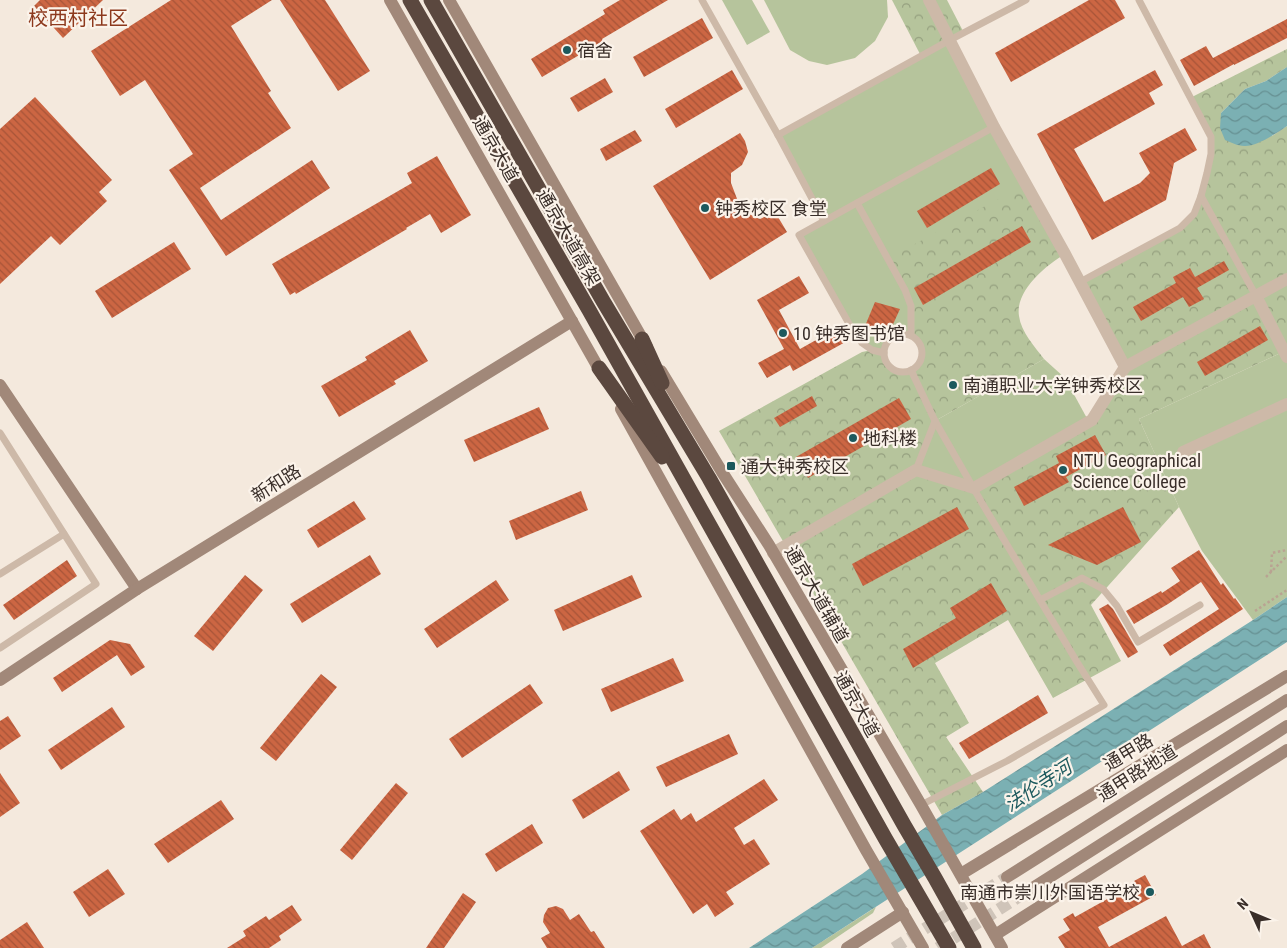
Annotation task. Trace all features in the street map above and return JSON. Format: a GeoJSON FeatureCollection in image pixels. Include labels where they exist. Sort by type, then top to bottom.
{"type":"FeatureCollection","features":[{"type":"Feature","properties":{"kind":"highway","name":"通京大道高架"},"geometry":{"type":"LineString","coordinates":[[410,0],[589,310],[691,494]]}},
{"type":"Feature","properties":{"kind":"highway","name":"通京大道高架"},"geometry":{"type":"LineString","coordinates":[[431,0],[603,301],[709,478]]}},
{"type":"Feature","properties":{"kind":"highway"},"geometry":{"type":"LineString","coordinates":[[642,339],[666,393],[709,478]]}},
{"type":"Feature","properties":{"kind":"highway"},"geometry":{"type":"LineString","coordinates":[[599,368],[655,448],[691,494],[949,948]]}},
{"type":"Feature","properties":{"kind":"highway","name":"通京大道"},"geometry":{"type":"LineString","coordinates":[[709,478],[974,948]]}},
{"type":"Feature","properties":{"kind":"street","name":"通京大道"},"geometry":{"type":"LineString","coordinates":[[390,0],[599,368]]}},
{"type":"Feature","properties":{"kind":"street","name":"通京大道"},"geometry":{"type":"LineString","coordinates":[[448,0],[642,339]]}},
{"type":"Feature","properties":{"kind":"street"},"geometry":{"type":"LineString","coordinates":[[929,0],[994,127],[1125,367]]}},
{"type":"Feature","properties":{"kind":"street"},"geometry":{"type":"LineString","coordinates":[[773,553],[916,470],[974,488],[1092,420],[1125,367],[1287,279]]}},
{"type":"Feature","properties":{"kind":"street"},"geometry":{"type":"LineString","coordinates":[[1256,296],[1287,357]]}},
{"type":"Feature","properties":{"kind":"street","name":"新和路"},"geometry":{"type":"LineString","coordinates":[[0,680],[137,589],[572,321]]}},
{"type":"Feature","properties":{"kind":"street","name":"通京大道辅道"},"geometry":{"type":"LineString","coordinates":[[642,339],[773,553],[1002,948]]}},
{"type":"Feature","properties":{"kind":"street"},"geometry":{"type":"LineString","coordinates":[[599,368],[866,850],[923,948]]}},
{"type":"Feature","properties":{"kind":"street"},"geometry":{"type":"LineString","coordinates":[[0,385],[137,589]]}},
{"type":"Feature","properties":{"kind":"street"},"geometry":{"type":"LineString","coordinates":[[1183,452],[1287,404]]}},
{"type":"Feature","properties":{"kind":"street","name":"通甲路"},"geometry":{"type":"LineString","coordinates":[[958,870],[1287,676]]}},
{"type":"Feature","properties":{"kind":"street","name":"通甲路地道"},"geometry":{"type":"LineString","coordinates":[[1007,876],[1287,700]]}},
{"type":"Feature","properties":{"kind":"street"},"geometry":{"type":"LineString","coordinates":[[1020,896],[1287,726]]}},
{"type":"Feature","properties":{"kind":"street"},"geometry":{"type":"LineString","coordinates":[[995,935],[1287,750]]}},
{"type":"Feature","properties":{"kind":"street"},"geometry":{"type":"LineString","coordinates":[[848,948],[901,909]]}},
{"type":"Feature","properties":{"kind":"lane"},"geometry":{"type":"LineString","coordinates":[[702,0],[824,221]]}},
{"type":"Feature","properties":{"kind":"lane"},"geometry":{"type":"LineString","coordinates":[[778,135],[1026,0]]}},
{"type":"Feature","properties":{"kind":"lane"},"geometry":{"type":"LineString","coordinates":[[1080,282],[1180,228],[1194,214],[1208,173],[1211,137],[1139,0]]}},
{"type":"Feature","properties":{"kind":"lane"},"geometry":{"type":"LineString","coordinates":[[884,353],[872,350],[862,343],[852,329],[800,235],[994,127]]}},
{"type":"Feature","properties":{"kind":"lane"},"geometry":{"type":"LineString","coordinates":[[1201,196],[1256,296]]}},
{"type":"Feature","properties":{"kind":"lane"},"geometry":{"type":"LineString","coordinates":[[857,203],[908,298],[911,306],[911,335]]}},
{"type":"Feature","properties":{"kind":"lane"},"geometry":{"type":"LineString","coordinates":[[898,334],[911,335],[916,338],[922,349],[920,361],[911,370],[905,371],[899,371],[888,364],[884,353],[888,341],[898,334]]}},
{"type":"Feature","properties":{"kind":"lane"},"geometry":{"type":"LineString","coordinates":[[911,370],[935,421],[1104,705],[923,809]]}},
{"type":"Feature","properties":{"kind":"lane"},"geometry":{"type":"LineString","coordinates":[[916,470],[935,421]]}},
{"type":"Feature","properties":{"kind":"lane"},"geometry":{"type":"LineString","coordinates":[[0,433],[96,584],[0,648]]}},
{"type":"Feature","properties":{"kind":"lane"},"geometry":{"type":"LineString","coordinates":[[0,574],[64,534]]}},
{"type":"Feature","properties":{"kind":"lane"},"geometry":{"type":"LineString","coordinates":[[1040,600],[1082,578],[1103,589],[1117,606],[1138,642],[1200,605]]}},
{"type":"Feature","properties":{"kind":"path"},"geometry":{"type":"LineString","coordinates":[[1271,572],[1272,553],[1287,550]]}},
{"type":"Feature","properties":{"kind":"path"},"geometry":{"type":"LineString","coordinates":[[1266,577],[1287,556]]}},
{"type":"Feature","properties":{"kind":"path"},"geometry":{"type":"LineString","coordinates":[[1255,611],[1287,590]]}},
{"type":"Feature","properties":{"kind":"green space"},"geometry":{"type":"Polygon","coordinates":[[[722,0],[752,0],[770,32],[747,45],[722,0]]]}},
{"type":"Feature","properties":{"kind":"green space"},"geometry":{"type":"Polygon","coordinates":[[[764,0],[887,0],[888,17],[875,41],[855,58],[827,65],[809,61],[790,50],[764,0]]]}},
{"type":"Feature","properties":{"kind":"green space"},"geometry":{"type":"Polygon","coordinates":[[[892,0],[947,0],[964,33],[921,56],[892,0]]]}},
{"type":"Feature","properties":{"kind":"green space"},"geometry":{"type":"Polygon","coordinates":[[[950,40],[1026,184],[911,306],[911,335],[901,334],[893,337],[887,343],[884,353],[862,343],[799,235],[824,221],[778,135],[950,40]]]}},
{"type":"Feature","properties":{"kind":"green space"},"geometry":{"type":"Polygon","coordinates":[[[1287,49],[1287,67],[1266,81],[1245,89],[1221,113],[1272,136],[1287,126],[1287,350],[1139,419],[1179,507],[1091,605],[1121,661],[1053,698],[1008,620],[935,663],[969,723],[946,737],[983,792],[942,815],[719,431],[862,352],[872,350],[884,353],[889,365],[897,370],[905,371],[914,367],[920,361],[923,352],[920,343],[911,335],[911,306],[887,259],[1026,184],[1065,254],[1049,265],[1033,280],[1022,297],[1019,307],[1022,328],[1044,359],[935,421],[916,470],[974,488],[1092,420],[1125,367],[1080,282],[1180,228],[1194,214],[1201,196],[1211,137],[1190,98],[1287,49]]]}},
{"type":"Feature","properties":{"kind":"green space"},"geometry":{"type":"Polygon","coordinates":[[[1287,350],[1287,597],[1253,620],[1202,551],[1179,507],[1139,419],[1287,350]]]}},
{"type":"Feature","properties":{"kind":"green space"},"geometry":{"type":"Polygon","coordinates":[[[1044,359],[1065,378],[1089,422],[974,488],[916,470],[935,421],[1044,359]]]}},
{"type":"Feature","properties":{"kind":"green space"},"geometry":{"type":"Polygon","coordinates":[[[876,907],[873,913],[821,948],[812,948],[876,907]]]}},
{"type":"Feature","properties":{"kind":"water"},"geometry":{"type":"Polygon","coordinates":[[[1287,67],[1287,126],[1266,139],[1249,146],[1225,140],[1220,128],[1221,113],[1245,89],[1266,81],[1287,67]]]}},
{"type":"Feature","properties":{"kind":"water","name":"法伦寺河"},"geometry":{"type":"Polygon","coordinates":[[[1287,597],[1287,642],[812,948],[749,948],[862,874],[942,815],[983,792],[1287,597]]]}},
{"type":"Feature","properties":{"kind":"building"},"geometry":{"type":"Polygon","coordinates":[[[40,0],[103,0],[63,38],[34,6],[40,0]]]}},
{"type":"Feature","properties":{"kind":"building"},"geometry":{"type":"Polygon","coordinates":[[[171,0],[272,0],[231,26],[271,91],[268,93],[291,128],[200,188],[221,220],[312,160],[330,188],[226,256],[169,170],[193,154],[145,80],[120,96],[91,51],[171,0]]]}},
{"type":"Feature","properties":{"kind":"building"},"geometry":{"type":"Polygon","coordinates":[[[280,0],[325,0],[370,71],[338,91],[280,0]]]}},
{"type":"Feature","properties":{"kind":"building"},"geometry":{"type":"Polygon","coordinates":[[[620,0],[668,0],[542,77],[531,59],[605,14],[603,10],[620,0]]]}},
{"type":"Feature","properties":{"kind":"building"},"geometry":{"type":"Polygon","coordinates":[[[1089,0],[1115,0],[1125,18],[1011,82],[995,53],[1089,0]]]}},
{"type":"Feature","properties":{"kind":"building"},"geometry":{"type":"Polygon","coordinates":[[[702,18],[713,38],[644,77],[633,57],[702,18]]]}},
{"type":"Feature","properties":{"kind":"building"},"geometry":{"type":"Polygon","coordinates":[[[1287,19],[1287,38],[1194,86],[1180,60],[1206,46],[1213,58],[1287,19]]]}},
{"type":"Feature","properties":{"kind":"building"},"geometry":{"type":"Polygon","coordinates":[[[732,70],[743,89],[676,128],[665,109],[732,70]]]}},
{"type":"Feature","properties":{"kind":"building"},"geometry":{"type":"Polygon","coordinates":[[[1155,70],[1163,85],[1149,93],[1155,104],[1074,149],[1104,202],[1140,183],[1150,173],[1139,153],[1185,128],[1197,150],[1174,163],[1166,200],[1092,240],[1037,134],[1155,70]]]}},
{"type":"Feature","properties":{"kind":"building","name":"宿舍"},"geometry":{"type":"Polygon","coordinates":[[[605,78],[613,92],[578,112],[570,98],[605,78]]]}},
{"type":"Feature","properties":{"kind":"building"},"geometry":{"type":"Polygon","coordinates":[[[35,97],[112,180],[99,192],[107,201],[60,245],[51,236],[0,284],[0,129],[35,97]]]}},
{"type":"Feature","properties":{"kind":"building"},"geometry":{"type":"Polygon","coordinates":[[[635,130],[642,141],[606,161],[600,149],[635,130]]]}},
{"type":"Feature","properties":{"kind":"building","name":"钟秀校区 食堂"},"geometry":{"type":"Polygon","coordinates":[[[740,133],[745,141],[748,152],[742,165],[731,173],[731,183],[739,204],[749,214],[760,219],[775,212],[787,232],[710,280],[653,186],[740,133]]]}},
{"type":"Feature","properties":{"kind":"building"},"geometry":{"type":"Polygon","coordinates":[[[437,156],[471,215],[441,233],[430,214],[296,294],[295,292],[290,295],[272,264],[412,183],[407,173],[437,156]]]}},
{"type":"Feature","properties":{"kind":"building"},"geometry":{"type":"Polygon","coordinates":[[[991,168],[1000,184],[927,228],[917,211],[991,168]]]}},
{"type":"Feature","properties":{"kind":"building"},"geometry":{"type":"Polygon","coordinates":[[[1022,226],[1031,242],[923,305],[914,288],[1022,226]]]}},
{"type":"Feature","properties":{"kind":"building"},"geometry":{"type":"Polygon","coordinates":[[[174,242],[191,269],[112,318],[95,291],[174,242]]]}},
{"type":"Feature","properties":{"kind":"building"},"geometry":{"type":"Polygon","coordinates":[[[1224,261],[1229,270],[1197,288],[1204,299],[1189,307],[1183,297],[1141,321],[1133,307],[1176,283],[1173,277],[1190,268],[1195,277],[1224,261]]]}},
{"type":"Feature","properties":{"kind":"building","name":"10 钟秀图书馆"},"geometry":{"type":"Polygon","coordinates":[[[799,276],[809,293],[779,310],[800,349],[841,326],[849,340],[793,371],[790,365],[767,378],[758,363],[784,349],[757,300],[799,276]]]}},
{"type":"Feature","properties":{"kind":"building"},"geometry":{"type":"Polygon","coordinates":[[[875,302],[900,309],[889,333],[865,326],[875,302]]]}},
{"type":"Feature","properties":{"kind":"building"},"geometry":{"type":"Polygon","coordinates":[[[1260,326],[1268,340],[1205,376],[1197,362],[1260,326]]]}},
{"type":"Feature","properties":{"kind":"building"},"geometry":{"type":"Polygon","coordinates":[[[410,330],[428,361],[394,381],[396,384],[339,417],[321,386],[367,360],[365,357],[410,330]]]}},
{"type":"Feature","properties":{"kind":"building"},"geometry":{"type":"Polygon","coordinates":[[[812,396],[817,406],[780,427],[774,418],[812,396]]]}},
{"type":"Feature","properties":{"kind":"building","name":"地科楼"},"geometry":{"type":"Polygon","coordinates":[[[899,398],[911,419],[808,478],[796,457],[899,398]]]}},
{"type":"Feature","properties":{"kind":"building"},"geometry":{"type":"Polygon","coordinates":[[[539,407],[549,429],[474,462],[464,440],[539,407]]]}},
{"type":"Feature","properties":{"kind":"building","name":"NTU Geographical Science College"},"geometry":{"type":"Polygon","coordinates":[[[1095,435],[1106,455],[1066,477],[1069,482],[1024,506],[1014,487],[1059,463],[1056,456],[1095,435]]]}},
{"type":"Feature","properties":{"kind":"building"},"geometry":{"type":"Polygon","coordinates":[[[581,491],[588,510],[516,540],[509,521],[581,491]]]}},
{"type":"Feature","properties":{"kind":"building"},"geometry":{"type":"Polygon","coordinates":[[[354,501],[366,519],[318,548],[307,530],[354,501]]]}},
{"type":"Feature","properties":{"kind":"building"},"geometry":{"type":"Polygon","coordinates":[[[957,507],[969,529],[863,586],[852,564],[957,507]]]}},
{"type":"Feature","properties":{"kind":"building"},"geometry":{"type":"Polygon","coordinates":[[[1123,507],[1141,542],[1097,565],[1048,545],[1123,507]]]}},
{"type":"Feature","properties":{"kind":"building"},"geometry":{"type":"Polygon","coordinates":[[[1199,550],[1221,585],[1223,583],[1243,609],[1170,656],[1163,645],[1219,609],[1201,582],[1134,624],[1126,611],[1161,591],[1162,593],[1180,581],[1171,568],[1199,550]]]}},
{"type":"Feature","properties":{"kind":"building"},"geometry":{"type":"Polygon","coordinates":[[[370,555],[381,574],[302,623],[290,604],[370,555]]]}},
{"type":"Feature","properties":{"kind":"building"},"geometry":{"type":"Polygon","coordinates":[[[67,560],[77,576],[14,620],[3,605],[67,560]]]}},
{"type":"Feature","properties":{"kind":"building"},"geometry":{"type":"Polygon","coordinates":[[[245,575],[263,590],[213,651],[194,636],[245,575]]]}},
{"type":"Feature","properties":{"kind":"building"},"geometry":{"type":"Polygon","coordinates":[[[632,575],[642,597],[563,631],[554,610],[632,575]]]}},
{"type":"Feature","properties":{"kind":"building"},"geometry":{"type":"Polygon","coordinates":[[[496,580],[509,600],[437,648],[424,629],[496,580]]]}},
{"type":"Feature","properties":{"kind":"building"},"geometry":{"type":"Polygon","coordinates":[[[991,583],[1007,611],[913,668],[903,649],[956,618],[950,608],[991,583]]]}},
{"type":"Feature","properties":{"kind":"building"},"geometry":{"type":"Polygon","coordinates":[[[1108,604],[1113,609],[1138,652],[1128,658],[1099,609],[1108,604]]]}},
{"type":"Feature","properties":{"kind":"building"},"geometry":{"type":"Polygon","coordinates":[[[110,640],[130,644],[145,667],[131,676],[117,655],[62,692],[53,678],[110,640]]]}},
{"type":"Feature","properties":{"kind":"building"},"geometry":{"type":"Polygon","coordinates":[[[673,658],[684,681],[611,712],[601,689],[673,658]]]}},
{"type":"Feature","properties":{"kind":"building"},"geometry":{"type":"Polygon","coordinates":[[[321,674],[337,687],[276,761],[260,748],[321,674]]]}},
{"type":"Feature","properties":{"kind":"building"},"geometry":{"type":"Polygon","coordinates":[[[530,684],[543,703],[462,758],[449,739],[530,684]]]}},
{"type":"Feature","properties":{"kind":"building"},"geometry":{"type":"Polygon","coordinates":[[[1038,695],[1048,713],[969,759],[959,743],[1038,695]]]}},
{"type":"Feature","properties":{"kind":"building"},"geometry":{"type":"Polygon","coordinates":[[[112,707],[125,727],[61,770],[48,750],[112,707]]]}},
{"type":"Feature","properties":{"kind":"building"},"geometry":{"type":"Polygon","coordinates":[[[8,716],[21,736],[0,750],[0,721],[8,716]]]}},
{"type":"Feature","properties":{"kind":"building"},"geometry":{"type":"Polygon","coordinates":[[[729,734],[738,754],[666,787],[656,767],[729,734]]]}},
{"type":"Feature","properties":{"kind":"building"},"geometry":{"type":"Polygon","coordinates":[[[619,771],[630,790],[583,819],[572,800],[619,771]]]}},
{"type":"Feature","properties":{"kind":"building"},"geometry":{"type":"Polygon","coordinates":[[[0,773],[20,803],[0,817],[0,773]]]}},
{"type":"Feature","properties":{"kind":"building"},"geometry":{"type":"Polygon","coordinates":[[[764,779],[778,800],[734,828],[744,845],[754,839],[770,864],[726,892],[734,904],[715,917],[707,904],[693,914],[640,831],[674,809],[681,820],[691,813],[696,822],[764,779]]]}},
{"type":"Feature","properties":{"kind":"building"},"geometry":{"type":"Polygon","coordinates":[[[396,783],[408,793],[352,860],[340,850],[396,783]]]}},
{"type":"Feature","properties":{"kind":"building"},"geometry":{"type":"Polygon","coordinates":[[[221,800],[234,819],[168,863],[154,844],[221,800]]]}},
{"type":"Feature","properties":{"kind":"building"},"geometry":{"type":"Polygon","coordinates":[[[532,824],[543,843],[496,872],[485,854],[532,824]]]}},
{"type":"Feature","properties":{"kind":"building"},"geometry":{"type":"Polygon","coordinates":[[[108,869],[125,894],[89,917],[73,892],[108,869]]]}},
{"type":"Feature","properties":{"kind":"building"},"geometry":{"type":"Polygon","coordinates":[[[1145,875],[1156,895],[1098,927],[1109,947],[1166,916],[1182,946],[1204,934],[1211,948],[1065,948],[1058,937],[1070,930],[1063,919],[1073,913],[1075,917],[1136,883],[1134,881],[1145,875]]]}},
{"type":"Feature","properties":{"kind":"building"},"geometry":{"type":"Polygon","coordinates":[[[463,893],[476,902],[444,948],[426,948],[463,893]]]}},
{"type":"Feature","properties":{"kind":"building"},"geometry":{"type":"Polygon","coordinates":[[[292,905],[302,920],[279,936],[281,940],[269,948],[227,948],[246,936],[243,931],[266,916],[269,920],[292,905]]]}},
{"type":"Feature","properties":{"kind":"building"},"geometry":{"type":"Polygon","coordinates":[[[556,906],[563,909],[570,920],[579,914],[591,932],[594,931],[605,948],[547,948],[541,938],[550,933],[543,922],[544,915],[548,908],[556,906]]]}},
{"type":"Feature","properties":{"kind":"building"},"geometry":{"type":"Polygon","coordinates":[[[27,922],[44,948],[0,948],[0,940],[27,922]]]}},
{"type":"Feature","properties":{"kind":"tunnel"},"geometry":{"type":"LineString","coordinates":[[894,948],[1007,877]]}},
{"type":"Feature","properties":{"kind":"tunnel"},"geometry":{"type":"LineString","coordinates":[[938,948],[1020,896]]}},
{"type":"Feature","properties":{"kind":"place","name":"宿舍"},"geometry":{"type":"Point","coordinates":[567,50]}},
{"type":"Feature","properties":{"kind":"place","name":"钟秀校区 食堂"},"geometry":{"type":"Point","coordinates":[705,208]}},
{"type":"Feature","properties":{"kind":"place","name":"10 钟秀图书馆"},"geometry":{"type":"Point","coordinates":[783,333]}},
{"type":"Feature","properties":{"kind":"place","name":"南通职业大学钟秀校区"},"geometry":{"type":"Point","coordinates":[953,385]}},
{"type":"Feature","properties":{"kind":"place","name":"地科楼"},"geometry":{"type":"Point","coordinates":[853,438]}},
{"type":"Feature","properties":{"kind":"place","name":"通大钟秀校区"},"geometry":{"type":"Point","coordinates":[731,466]}},
{"type":"Feature","properties":{"kind":"place","name":"NTU Geographical Science College"},"geometry":{"type":"Point","coordinates":[1063,470]}},
{"type":"Feature","properties":{"kind":"place","name":"南通市崇川外国语学校"},"geometry":{"type":"Point","coordinates":[1150,892]}},
{"type":"Feature","properties":{"kind":"district","name":"校西村社区"},"geometry":{"type":"Point","coordinates":[78,18]}}]}
